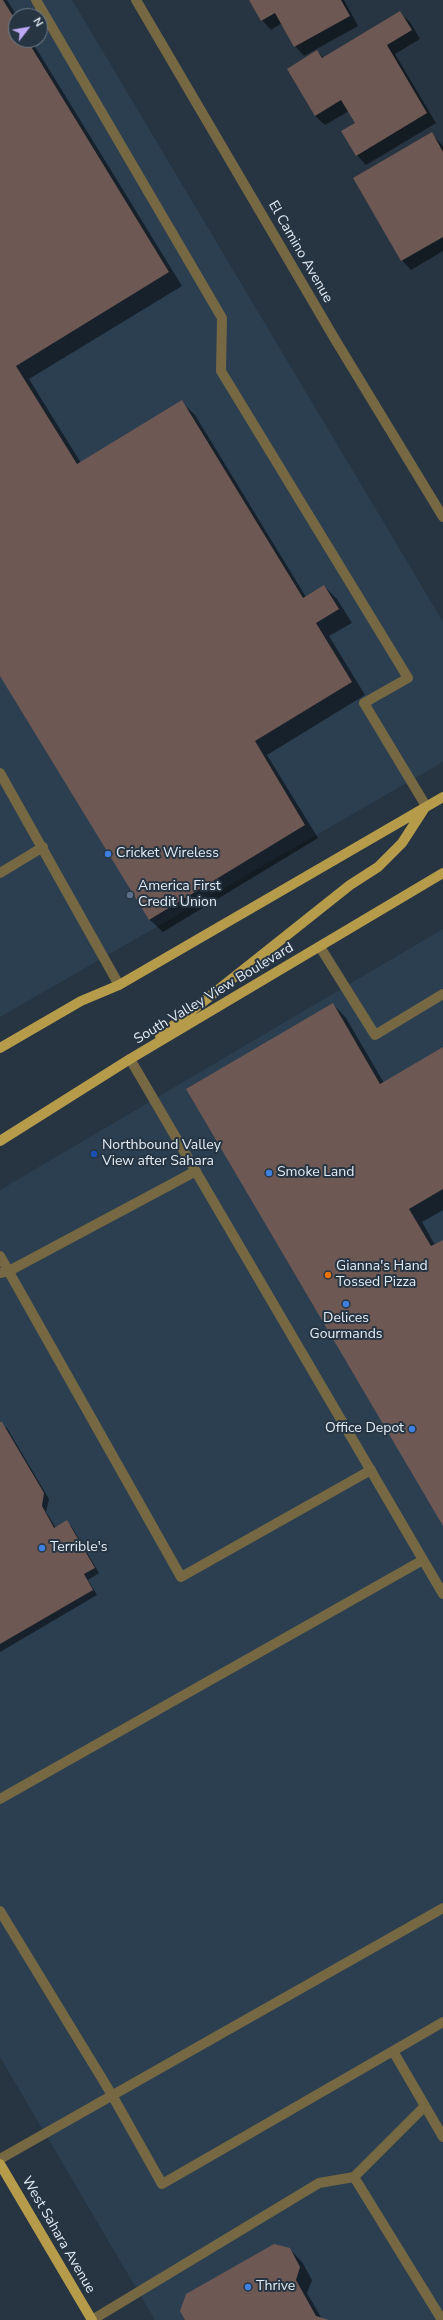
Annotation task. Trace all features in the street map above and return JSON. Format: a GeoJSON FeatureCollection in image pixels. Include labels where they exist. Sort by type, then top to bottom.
{"type":"FeatureCollection","features":[{"type":"Feature","properties":{"kind":"main road"},"geometry":{"type":"LineString","coordinates":[[0,1048],[81,1001],[119,986],[443,797]]}},
{"type":"Feature","properties":{"kind":"main road"},"geometry":{"type":"LineString","coordinates":[[130,1059],[350,885],[378,867],[402,843],[426,806]]}},
{"type":"Feature","properties":{"kind":"main road","name":"South Valley View Boulevard"},"geometry":{"type":"LineString","coordinates":[[0,1141],[130,1059],[443,873]]}},
{"type":"Feature","properties":{"kind":"main road","name":"West Sahara Avenue"},"geometry":{"type":"LineString","coordinates":[[0,2164],[92,2320]]}},
{"type":"Feature","properties":{"kind":"street"},"geometry":{"type":"LineString","coordinates":[[36,0],[222,318],[221,370],[408,678],[364,703],[426,806]]}},
{"type":"Feature","properties":{"kind":"street","name":"El Camino Avenue"},"geometry":{"type":"LineString","coordinates":[[136,0],[336,341],[443,517]]}},
{"type":"Feature","properties":{"kind":"street"},"geometry":{"type":"LineString","coordinates":[[0,773],[43,847],[119,986]]}},
{"type":"Feature","properties":{"kind":"street"},"geometry":{"type":"LineString","coordinates":[[0,872],[43,847]]}},
{"type":"Feature","properties":{"kind":"street"},"geometry":{"type":"LineString","coordinates":[[320,947],[375,1035],[443,994]]}},
{"type":"Feature","properties":{"kind":"street"},"geometry":{"type":"LineString","coordinates":[[130,1059],[443,1594]]}},
{"type":"Feature","properties":{"kind":"street"},"geometry":{"type":"LineString","coordinates":[[4,1272],[196,1171]]}},
{"type":"Feature","properties":{"kind":"street"},"geometry":{"type":"LineString","coordinates":[[0,1256],[4,1272],[181,1577],[371,1470]]}},
{"type":"Feature","properties":{"kind":"street"},"geometry":{"type":"LineString","coordinates":[[0,1799],[423,1560]]}},
{"type":"Feature","properties":{"kind":"street"},"geometry":{"type":"LineString","coordinates":[[0,2159],[443,1908]]}},
{"type":"Feature","properties":{"kind":"street"},"geometry":{"type":"LineString","coordinates":[[0,1911],[112,2095],[162,2184],[443,2022]]}},
{"type":"Feature","properties":{"kind":"street"},"geometry":{"type":"LineString","coordinates":[[393,2051],[443,2137]]}},
{"type":"Feature","properties":{"kind":"street"},"geometry":{"type":"LineString","coordinates":[[92,2320],[319,2183],[354,2177],[425,2106]]}},
{"type":"Feature","properties":{"kind":"street"},"geometry":{"type":"LineString","coordinates":[[354,2177],[442,2320]]}},
{"type":"Feature","properties":{"kind":"shaded area"},"geometry":{"type":"Polygon","coordinates":[[[0,0],[72,0],[443,622],[443,762],[0,1017],[0,0]]]}},
{"type":"Feature","properties":{"kind":"shaded area"},"geometry":{"type":"Polygon","coordinates":[[[443,929],[443,2320],[155,2320],[0,2057],[0,1190],[443,929]]]}},
{"type":"Feature","properties":{"kind":"building"},"geometry":{"type":"Polygon","coordinates":[[[0,0],[3,0],[8,8],[8,48],[32,48],[169,272],[16,366],[77,464],[182,400],[303,598],[324,585],[339,609],[316,623],[352,682],[255,741],[305,825],[149,920],[0,676],[0,0]]]}},
{"type":"Feature","properties":{"kind":"building"},"geometry":{"type":"Polygon","coordinates":[[[249,0],[341,0],[350,16],[294,47],[275,13],[261,21],[249,0]]]}},
{"type":"Feature","properties":{"kind":"building"},"geometry":{"type":"Polygon","coordinates":[[[400,11],[412,30],[387,45],[427,113],[356,156],[341,131],[355,123],[341,100],[315,116],[287,69],[317,50],[322,58],[400,11]]]}},
{"type":"Feature","properties":{"kind":"building"},"geometry":{"type":"Polygon","coordinates":[[[432,132],[443,152],[443,237],[401,261],[353,178],[432,132]]]}},
{"type":"Feature","properties":{"kind":"building"},"geometry":{"type":"Polygon","coordinates":[[[333,1003],[380,1084],[443,1047],[443,1189],[409,1209],[431,1246],[443,1240],[443,1526],[186,1089],[333,1003]]]}},
{"type":"Feature","properties":{"kind":"building","name":"Terrible's"},"geometry":{"type":"Polygon","coordinates":[[[0,1422],[2,1422],[44,1493],[42,1506],[54,1528],[67,1520],[95,1568],[84,1574],[93,1590],[0,1644],[0,1422]]]}},
{"type":"Feature","properties":{"kind":"building","name":"Thrive"},"geometry":{"type":"Polygon","coordinates":[[[274,2244],[290,2248],[300,2267],[296,2280],[316,2316],[329,2320],[185,2320],[180,2311],[186,2294],[274,2244]]]}},
{"type":"Feature","properties":{"kind":"place","name":"Cricket Wireless"},"geometry":{"type":"Point","coordinates":[108,854]}},
{"type":"Feature","properties":{"kind":"place","name":"America First Credit Union"},"geometry":{"type":"Point","coordinates":[130,895]}},
{"type":"Feature","properties":{"kind":"place","name":"Northbound Valley View after Sahara"},"geometry":{"type":"Point","coordinates":[94,1154]}},
{"type":"Feature","properties":{"kind":"place","name":"Smoke Land"},"geometry":{"type":"Point","coordinates":[269,1173]}},
{"type":"Feature","properties":{"kind":"place","name":"Gianna's Hand Tossed Pizza"},"geometry":{"type":"Point","coordinates":[328,1275]}},
{"type":"Feature","properties":{"kind":"place","name":"Delices Gourmands"},"geometry":{"type":"Point","coordinates":[346,1304]}},
{"type":"Feature","properties":{"kind":"place","name":"Office Depot"},"geometry":{"type":"Point","coordinates":[412,1429]}},
{"type":"Feature","properties":{"kind":"place","name":"Terrible's"},"geometry":{"type":"Point","coordinates":[42,1548]}},
{"type":"Feature","properties":{"kind":"place","name":"Thrive"},"geometry":{"type":"Point","coordinates":[248,2287]}}]}
